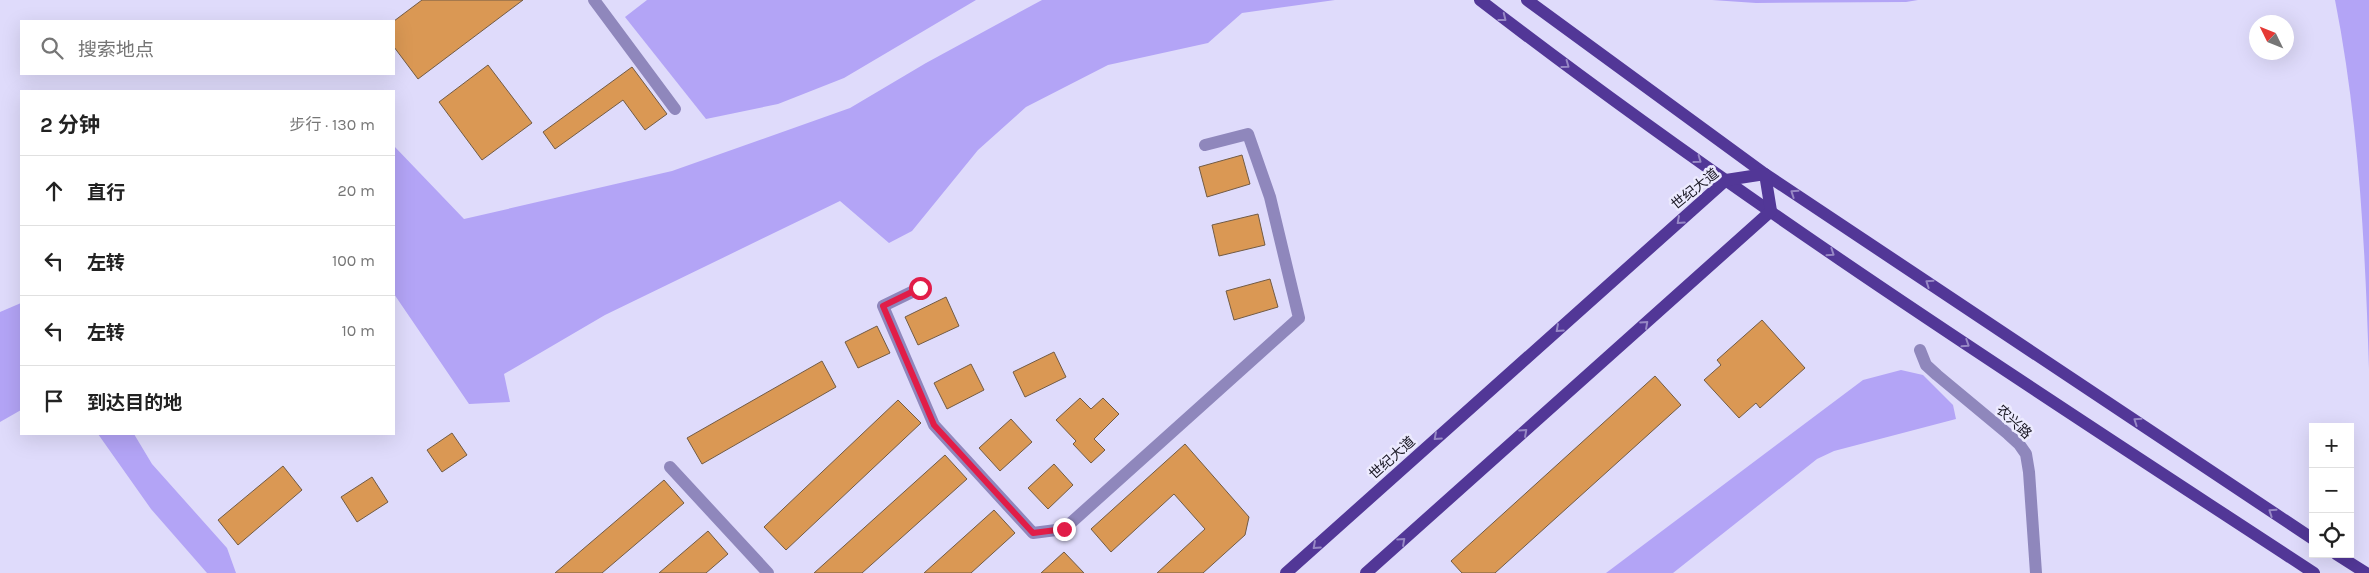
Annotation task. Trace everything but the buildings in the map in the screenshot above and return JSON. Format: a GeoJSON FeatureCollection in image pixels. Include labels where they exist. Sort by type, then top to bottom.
{"type":"FeatureCollection","features":[{"type":"Feature","properties":{"kind":"main road"},"geometry":{"type":"LineString","coordinates":[[1480,0],[1527,36],[1771,211],[1937,325],[2314,573]]}},
{"type":"Feature","properties":{"kind":"main road"},"geometry":{"type":"LineString","coordinates":[[1527,0],[1765,174],[2309,536]]}},
{"type":"Feature","properties":{"kind":"main road"},"geometry":{"type":"LineString","coordinates":[[1765,174],[1771,211]]}},
{"type":"Feature","properties":{"kind":"main road","name":"世纪大道"},"geometry":{"type":"LineString","coordinates":[[1286,573],[1726,180],[1765,174]]}},
{"type":"Feature","properties":{"kind":"main road"},"geometry":{"type":"LineString","coordinates":[[1366,573],[1771,211]]}},
{"type":"Feature","properties":{"kind":"main road"},"geometry":{"type":"LineString","coordinates":[[2341,558],[2366,573]]}},
{"type":"Feature","properties":{"kind":"street"},"geometry":{"type":"LineString","coordinates":[[594,0],[675,109]]}},
{"type":"Feature","properties":{"kind":"street"},"geometry":{"type":"LineString","coordinates":[[920,288],[883,306],[934,425],[1033,533],[1064,529],[1300,318],[1270,197],[1248,134],[1205,145]]}},
{"type":"Feature","properties":{"kind":"street","name":"农兴路"},"geometry":{"type":"LineString","coordinates":[[1920,350],[1926,364],[1932,370],[2008,434],[2026,454],[2036,573]]}},
{"type":"Feature","properties":{"kind":"street"},"geometry":{"type":"LineString","coordinates":[[670,466],[768,573]]}},
{"type":"Feature","properties":{"kind":"shaded area"},"geometry":{"type":"Polygon","coordinates":[[[647,0],[976,0],[844,78],[778,104],[706,119],[625,17],[647,0]]]}},
{"type":"Feature","properties":{"kind":"shaded area"},"geometry":{"type":"Polygon","coordinates":[[[1042,0],[1335,0],[1242,13],[1208,43],[1108,65],[1026,107],[978,150],[912,231],[889,243],[840,201],[605,315],[504,374],[510,402],[469,404],[395,295],[395,147],[464,219],[672,171],[850,108],[926,63],[1042,0]]]}},
{"type":"Feature","properties":{"kind":"shaded area"},"geometry":{"type":"Polygon","coordinates":[[[1712,0],[1918,0],[1906,2],[1756,3],[1712,0]]]}},
{"type":"Feature","properties":{"kind":"shaded area"},"geometry":{"type":"Polygon","coordinates":[[[2335,0],[2369,0],[2369,369],[2360,184],[2350,91],[2335,0]]]}},
{"type":"Feature","properties":{"kind":"shaded area"},"geometry":{"type":"Polygon","coordinates":[[[20,303],[20,411],[0,422],[0,312],[20,303]]]}},
{"type":"Feature","properties":{"kind":"shaded area"},"geometry":{"type":"Polygon","coordinates":[[[1901,370],[1923,375],[1953,405],[1956,419],[1834,451],[1817,459],[1673,573],[1606,573],[1863,380],[1901,370]]]}},
{"type":"Feature","properties":{"kind":"shaded area"},"geometry":{"type":"Polygon","coordinates":[[[99,435],[135,435],[152,464],[227,548],[236,573],[207,573],[151,509],[99,435]]]}},
{"type":"Feature","properties":{"kind":"route"},"geometry":{"type":"LineString","coordinates":[[920,288],[883,306],[907,358],[934,425],[1033,533],[1064,529]]}}]}
